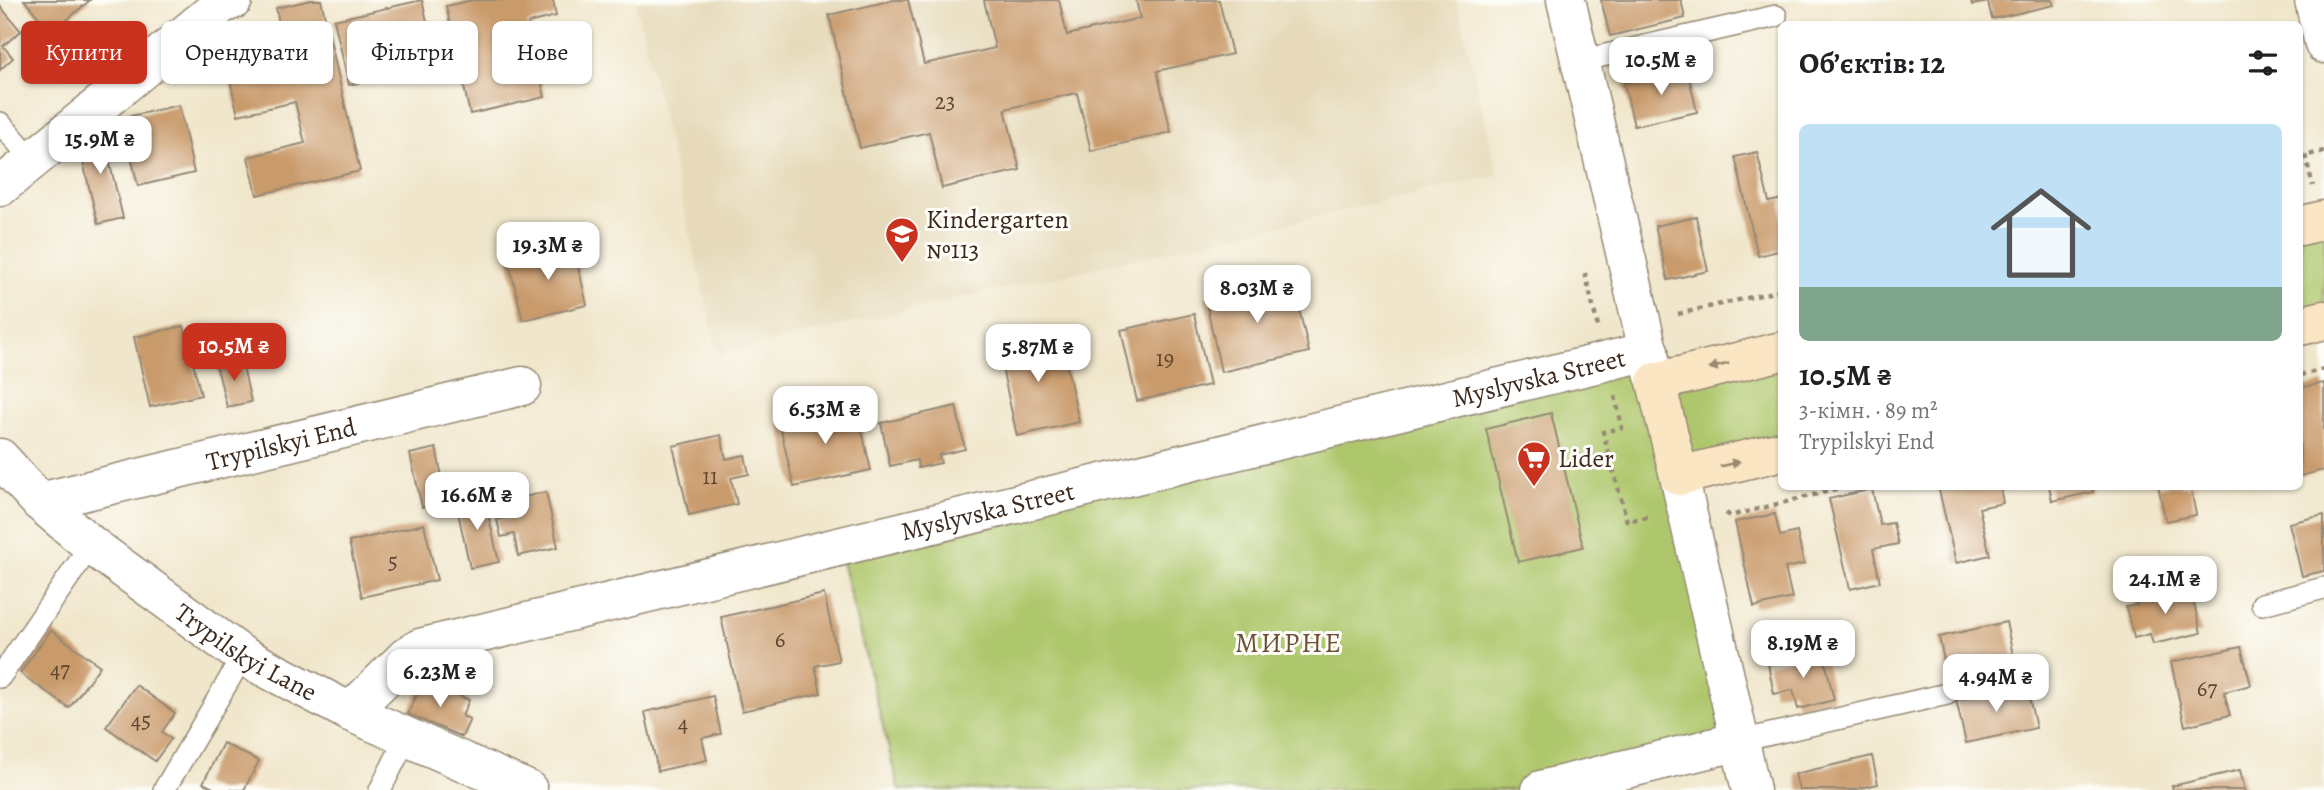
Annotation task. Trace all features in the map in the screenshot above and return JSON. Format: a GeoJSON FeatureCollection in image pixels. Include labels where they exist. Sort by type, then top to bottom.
{"type":"FeatureCollection","features":[{"type":"Feature","properties":{"kind":"street"},"geometry":{"type":"LineString","coordinates":[[1566,0],[1751,790]]}},
{"type":"Feature","properties":{"kind":"street"},"geometry":{"type":"LineString","coordinates":[[2314,0],[2324,44]]}},
{"type":"Feature","properties":{"kind":"street"},"geometry":{"type":"LineString","coordinates":[[0,187],[224,1]]}},
{"type":"Feature","properties":{"kind":"street"},"geometry":{"type":"LineString","coordinates":[[2303,223],[2319,204]]}},
{"type":"Feature","properties":{"kind":"street"},"geometry":{"type":"LineString","coordinates":[[2303,325],[2324,320]]}},
{"type":"Feature","properties":{"kind":"street","name":"Myslyvska Street"},"geometry":{"type":"LineString","coordinates":[[350,712],[407,656],[420,648],[1606,361],[1652,366],[1778,351]]}},
{"type":"Feature","properties":{"kind":"street","name":"Trypilskyi End"},"geometry":{"type":"LineString","coordinates":[[40,502],[522,386]]}},
{"type":"Feature","properties":{"kind":"street"},"geometry":{"type":"LineString","coordinates":[[1679,476],[1778,452]]}},
{"type":"Feature","properties":{"kind":"street","name":"Trypilskyi Lane"},"geometry":{"type":"LineString","coordinates":[[0,458],[40,502],[91,545],[243,656],[350,712],[528,790]]}},
{"type":"Feature","properties":{"kind":"street"},"geometry":{"type":"LineString","coordinates":[[1541,790],[1740,741]]}},
{"type":"Feature","properties":{"kind":"lane"},"geometry":{"type":"LineString","coordinates":[[1580,61],[1776,16]]}},
{"type":"Feature","properties":{"kind":"lane"},"geometry":{"type":"LineString","coordinates":[[0,123],[32,159]]}},
{"type":"Feature","properties":{"kind":"lane"},"geometry":{"type":"LineString","coordinates":[[0,677],[91,545]]}},
{"type":"Feature","properties":{"kind":"lane"},"geometry":{"type":"LineString","coordinates":[[2262,604],[2324,588]]}},
{"type":"Feature","properties":{"kind":"lane"},"geometry":{"type":"LineString","coordinates":[[164,790],[243,656]]}},
{"type":"Feature","properties":{"kind":"lane"},"geometry":{"type":"LineString","coordinates":[[1740,741],[1947,694]]}},
{"type":"Feature","properties":{"kind":"lane"},"geometry":{"type":"LineString","coordinates":[[380,790],[406,738]]}},
{"type":"Feature","properties":{"kind":"path"},"geometry":{"type":"LineString","coordinates":[[2303,156],[2324,150]]}},
{"type":"Feature","properties":{"kind":"path"},"geometry":{"type":"LineString","coordinates":[[2303,159],[2319,204]]}},
{"type":"Feature","properties":{"kind":"path"},"geometry":{"type":"LineString","coordinates":[[1585,273],[1622,428],[1603,432],[1627,522],[1654,515]]}},
{"type":"Feature","properties":{"kind":"path"},"geometry":{"type":"LineString","coordinates":[[1673,316],[1778,291]]}},
{"type":"Feature","properties":{"kind":"path"},"geometry":{"type":"LineString","coordinates":[[2303,374],[2324,369]]}},
{"type":"Feature","properties":{"kind":"path"},"geometry":{"type":"LineString","coordinates":[[1719,509],[1730,516],[1833,490]]}},
{"type":"Feature","properties":{"kind":"shaded area","name":"Kindergarten №113"},"geometry":{"type":"Polygon","coordinates":[[[635,0],[1457,0],[1498,175],[718,354],[635,0]]]}},
{"type":"Feature","properties":{"kind":"green space"},"geometry":{"type":"Polygon","coordinates":[[[2324,220],[2324,320],[2303,325],[2303,225],[2324,220]]]}},
{"type":"Feature","properties":{"kind":"green space"},"geometry":{"type":"Polygon","coordinates":[[[1648,351],[1656,381],[1778,352],[1778,452],[1679,476],[1740,741],[1541,790],[899,790],[838,546],[1648,351]]]}},
{"type":"Feature","properties":{"kind":"building"},"geometry":{"type":"Polygon","coordinates":[[[24,0],[90,0],[66,21],[42,21],[24,0]]]}},
{"type":"Feature","properties":{"kind":"building"},"geometry":{"type":"Polygon","coordinates":[[[321,0],[326,21],[279,21],[276,8],[321,0]]]}},
{"type":"Feature","properties":{"kind":"building"},"geometry":{"type":"Polygon","coordinates":[[[422,0],[427,21],[347,21],[347,76],[334,20],[422,0]]]}},
{"type":"Feature","properties":{"kind":"building"},"geometry":{"type":"Polygon","coordinates":[[[473,0],[553,0],[556,16],[536,21],[492,21],[492,84],[542,84],[545,97],[470,114],[463,84],[478,84],[478,21],[449,21],[446,6],[473,0]]]}},
{"type":"Feature","properties":{"kind":"building"},"geometry":{"type":"Polygon","coordinates":[[[893,0],[908,0],[924,64],[995,48],[984,0],[1059,0],[1067,35],[1140,18],[1136,0],[1219,0],[1232,54],[1157,71],[1171,132],[1091,151],[1077,93],[1005,109],[1020,170],[942,188],[929,132],[860,148],[829,15],[893,0]]]}},
{"type":"Feature","properties":{"kind":"building"},"geometry":{"type":"Polygon","coordinates":[[[1601,0],[1681,0],[1685,18],[1610,36],[1601,0]]]}},
{"type":"Feature","properties":{"kind":"building"},"geometry":{"type":"Polygon","coordinates":[[[1971,0],[2052,0],[2054,5],[1992,19],[1988,2],[1972,5],[1971,0]]]}},
{"type":"Feature","properties":{"kind":"building"},"geometry":{"type":"Polygon","coordinates":[[[0,6],[21,31],[3,46],[13,58],[0,70],[0,6]]]}},
{"type":"Feature","properties":{"kind":"building"},"geometry":{"type":"Polygon","coordinates":[[[333,53],[360,171],[257,195],[248,157],[305,143],[295,102],[238,115],[231,84],[333,84],[333,53]]]}},
{"type":"Feature","properties":{"kind":"building"},"geometry":{"type":"Polygon","coordinates":[[[1687,68],[1697,112],[1634,126],[1624,83],[1687,68]]]}},
{"type":"Feature","properties":{"kind":"building"},"geometry":{"type":"Polygon","coordinates":[[[179,105],[194,173],[138,186],[122,118],[179,105]]]}},
{"type":"Feature","properties":{"kind":"building"},"geometry":{"type":"Polygon","coordinates":[[[101,127],[123,218],[98,224],[76,133],[101,127]]]}},
{"type":"Feature","properties":{"kind":"building"},"geometry":{"type":"Polygon","coordinates":[[[1757,152],[1769,202],[1778,200],[1778,251],[1758,256],[1735,157],[1757,152]]]}},
{"type":"Feature","properties":{"kind":"building"},"geometry":{"type":"Polygon","coordinates":[[[1696,217],[1708,271],[1668,280],[1655,226],[1696,217]]]}},
{"type":"Feature","properties":{"kind":"building"},"geometry":{"type":"Polygon","coordinates":[[[573,244],[587,305],[523,320],[508,259],[573,244]]]}},
{"type":"Feature","properties":{"kind":"building"},"geometry":{"type":"Polygon","coordinates":[[[1292,278],[1309,352],[1221,372],[1205,297],[1292,278]]]}},
{"type":"Feature","properties":{"kind":"building"},"geometry":{"type":"Polygon","coordinates":[[[1194,314],[1210,385],[1137,401],[1121,330],[1194,314]]]}},
{"type":"Feature","properties":{"kind":"building"},"geometry":{"type":"Polygon","coordinates":[[[184,326],[201,395],[150,407],[134,337],[184,326]]]}},
{"type":"Feature","properties":{"kind":"building"},"geometry":{"type":"Polygon","coordinates":[[[1059,331],[1079,422],[1017,436],[997,345],[1059,331]]]}},
{"type":"Feature","properties":{"kind":"building"},"geometry":{"type":"Polygon","coordinates":[[[241,358],[251,402],[227,407],[216,364],[241,358]]]}},
{"type":"Feature","properties":{"kind":"building"},"geometry":{"type":"Polygon","coordinates":[[[2324,383],[2324,470],[2303,475],[2303,387],[2324,383]]]}},
{"type":"Feature","properties":{"kind":"building"},"geometry":{"type":"Polygon","coordinates":[[[856,405],[871,470],[794,487],[779,422],[856,405]]]}},
{"type":"Feature","properties":{"kind":"building"},"geometry":{"type":"Polygon","coordinates":[[[956,406],[965,449],[939,455],[941,463],[918,468],[917,460],[890,466],[881,423],[956,406]]]}},
{"type":"Feature","properties":{"kind":"building"},"geometry":{"type":"Polygon","coordinates":[[[1551,413],[1583,547],[1518,562],[1486,429],[1551,413]]]}},
{"type":"Feature","properties":{"kind":"building"},"geometry":{"type":"Polygon","coordinates":[[[721,435],[726,459],[745,455],[749,474],[731,478],[737,504],[689,515],[673,446],[721,435]]]}},
{"type":"Feature","properties":{"kind":"building"},"geometry":{"type":"Polygon","coordinates":[[[436,448],[447,501],[422,507],[410,454],[436,448]]]}},
{"type":"Feature","properties":{"kind":"building"},"geometry":{"type":"Polygon","coordinates":[[[1872,490],[1880,525],[1893,523],[1898,544],[1873,549],[1880,582],[1850,589],[1829,499],[1872,490]]]}},
{"type":"Feature","properties":{"kind":"building"},"geometry":{"type":"Polygon","coordinates":[[[1939,490],[2001,490],[2003,503],[1979,508],[1990,555],[1956,563],[1939,490]]]}},
{"type":"Feature","properties":{"kind":"building"},"geometry":{"type":"Polygon","coordinates":[[[2050,490],[2093,490],[2093,492],[2052,501],[2050,490]]]}},
{"type":"Feature","properties":{"kind":"building"},"geometry":{"type":"Polygon","coordinates":[[[2159,490],[2191,490],[2196,515],[2166,521],[2159,490]]]}},
{"type":"Feature","properties":{"kind":"building"},"geometry":{"type":"Polygon","coordinates":[[[546,492],[558,547],[518,556],[514,534],[501,537],[497,520],[509,517],[506,501],[546,492]]]}},
{"type":"Feature","properties":{"kind":"building"},"geometry":{"type":"Polygon","coordinates":[[[484,496],[499,562],[470,568],[456,503],[484,496]]]}},
{"type":"Feature","properties":{"kind":"building"},"geometry":{"type":"Polygon","coordinates":[[[1775,514],[1780,536],[1797,532],[1804,564],[1785,568],[1792,598],[1754,607],[1735,522],[1775,514]]]}},
{"type":"Feature","properties":{"kind":"building"},"geometry":{"type":"Polygon","coordinates":[[[2324,515],[2324,571],[2302,576],[2289,523],[2324,515]]]}},
{"type":"Feature","properties":{"kind":"building"},"geometry":{"type":"Polygon","coordinates":[[[424,524],[437,580],[362,597],[349,542],[424,524]]]}},
{"type":"Feature","properties":{"kind":"building"},"geometry":{"type":"Polygon","coordinates":[[[2190,587],[2201,633],[2153,644],[2150,634],[2134,638],[2126,607],[2137,605],[2136,599],[2190,587]]]}},
{"type":"Feature","properties":{"kind":"building"},"geometry":{"type":"Polygon","coordinates":[[[824,594],[839,661],[815,666],[821,693],[742,711],[721,617],[824,594]]]}},
{"type":"Feature","properties":{"kind":"building"},"geometry":{"type":"Polygon","coordinates":[[[2006,622],[2014,660],[1947,675],[1939,637],[2006,622]]]}},
{"type":"Feature","properties":{"kind":"building"},"geometry":{"type":"Polygon","coordinates":[[[51,630],[100,666],[69,708],[20,673],[51,630]]]}},
{"type":"Feature","properties":{"kind":"building"},"geometry":{"type":"Polygon","coordinates":[[[2241,647],[2251,685],[2224,692],[2230,715],[2185,726],[2171,662],[2241,647]]]}},
{"type":"Feature","properties":{"kind":"building"},"geometry":{"type":"Polygon","coordinates":[[[1823,652],[1834,700],[1798,709],[1793,690],[1774,694],[1768,664],[1823,652]]]}},
{"type":"Feature","properties":{"kind":"building"},"geometry":{"type":"Polygon","coordinates":[[[423,680],[469,700],[462,716],[470,719],[462,737],[408,714],[423,680]]]}},
{"type":"Feature","properties":{"kind":"building"},"geometry":{"type":"Polygon","coordinates":[[[2026,684],[2036,728],[1966,743],[1956,700],[2026,684]]]}},
{"type":"Feature","properties":{"kind":"building"},"geometry":{"type":"Polygon","coordinates":[[[136,685],[175,713],[162,732],[171,739],[155,761],[106,727],[136,685]]]}},
{"type":"Feature","properties":{"kind":"building"},"geometry":{"type":"Polygon","coordinates":[[[713,696],[721,734],[702,738],[707,760],[658,771],[645,712],[713,696]]]}},
{"type":"Feature","properties":{"kind":"building"},"geometry":{"type":"Polygon","coordinates":[[[223,743],[259,761],[244,790],[217,790],[203,783],[223,743]]]}},
{"type":"Feature","properties":{"kind":"building"},"geometry":{"type":"Polygon","coordinates":[[[1872,756],[1878,784],[1853,790],[1799,790],[1795,774],[1872,756]]]}},
{"type":"Feature","properties":{"kind":"building"},"geometry":{"type":"Polygon","coordinates":[[[2240,770],[2245,790],[2173,790],[2172,786],[2240,770]]]}},
{"type":"Feature","properties":{"kind":"place","name":"Kindergarten №113"},"geometry":{"type":"Point","coordinates":[902,264]}},
{"type":"Feature","properties":{"kind":"place","name":"Lider"},"geometry":{"type":"Point","coordinates":[1534,488]}},
{"type":"Feature","properties":{"kind":"district","name":"МИРНЕ"},"geometry":{"type":"Point","coordinates":[1289,643]}}]}
